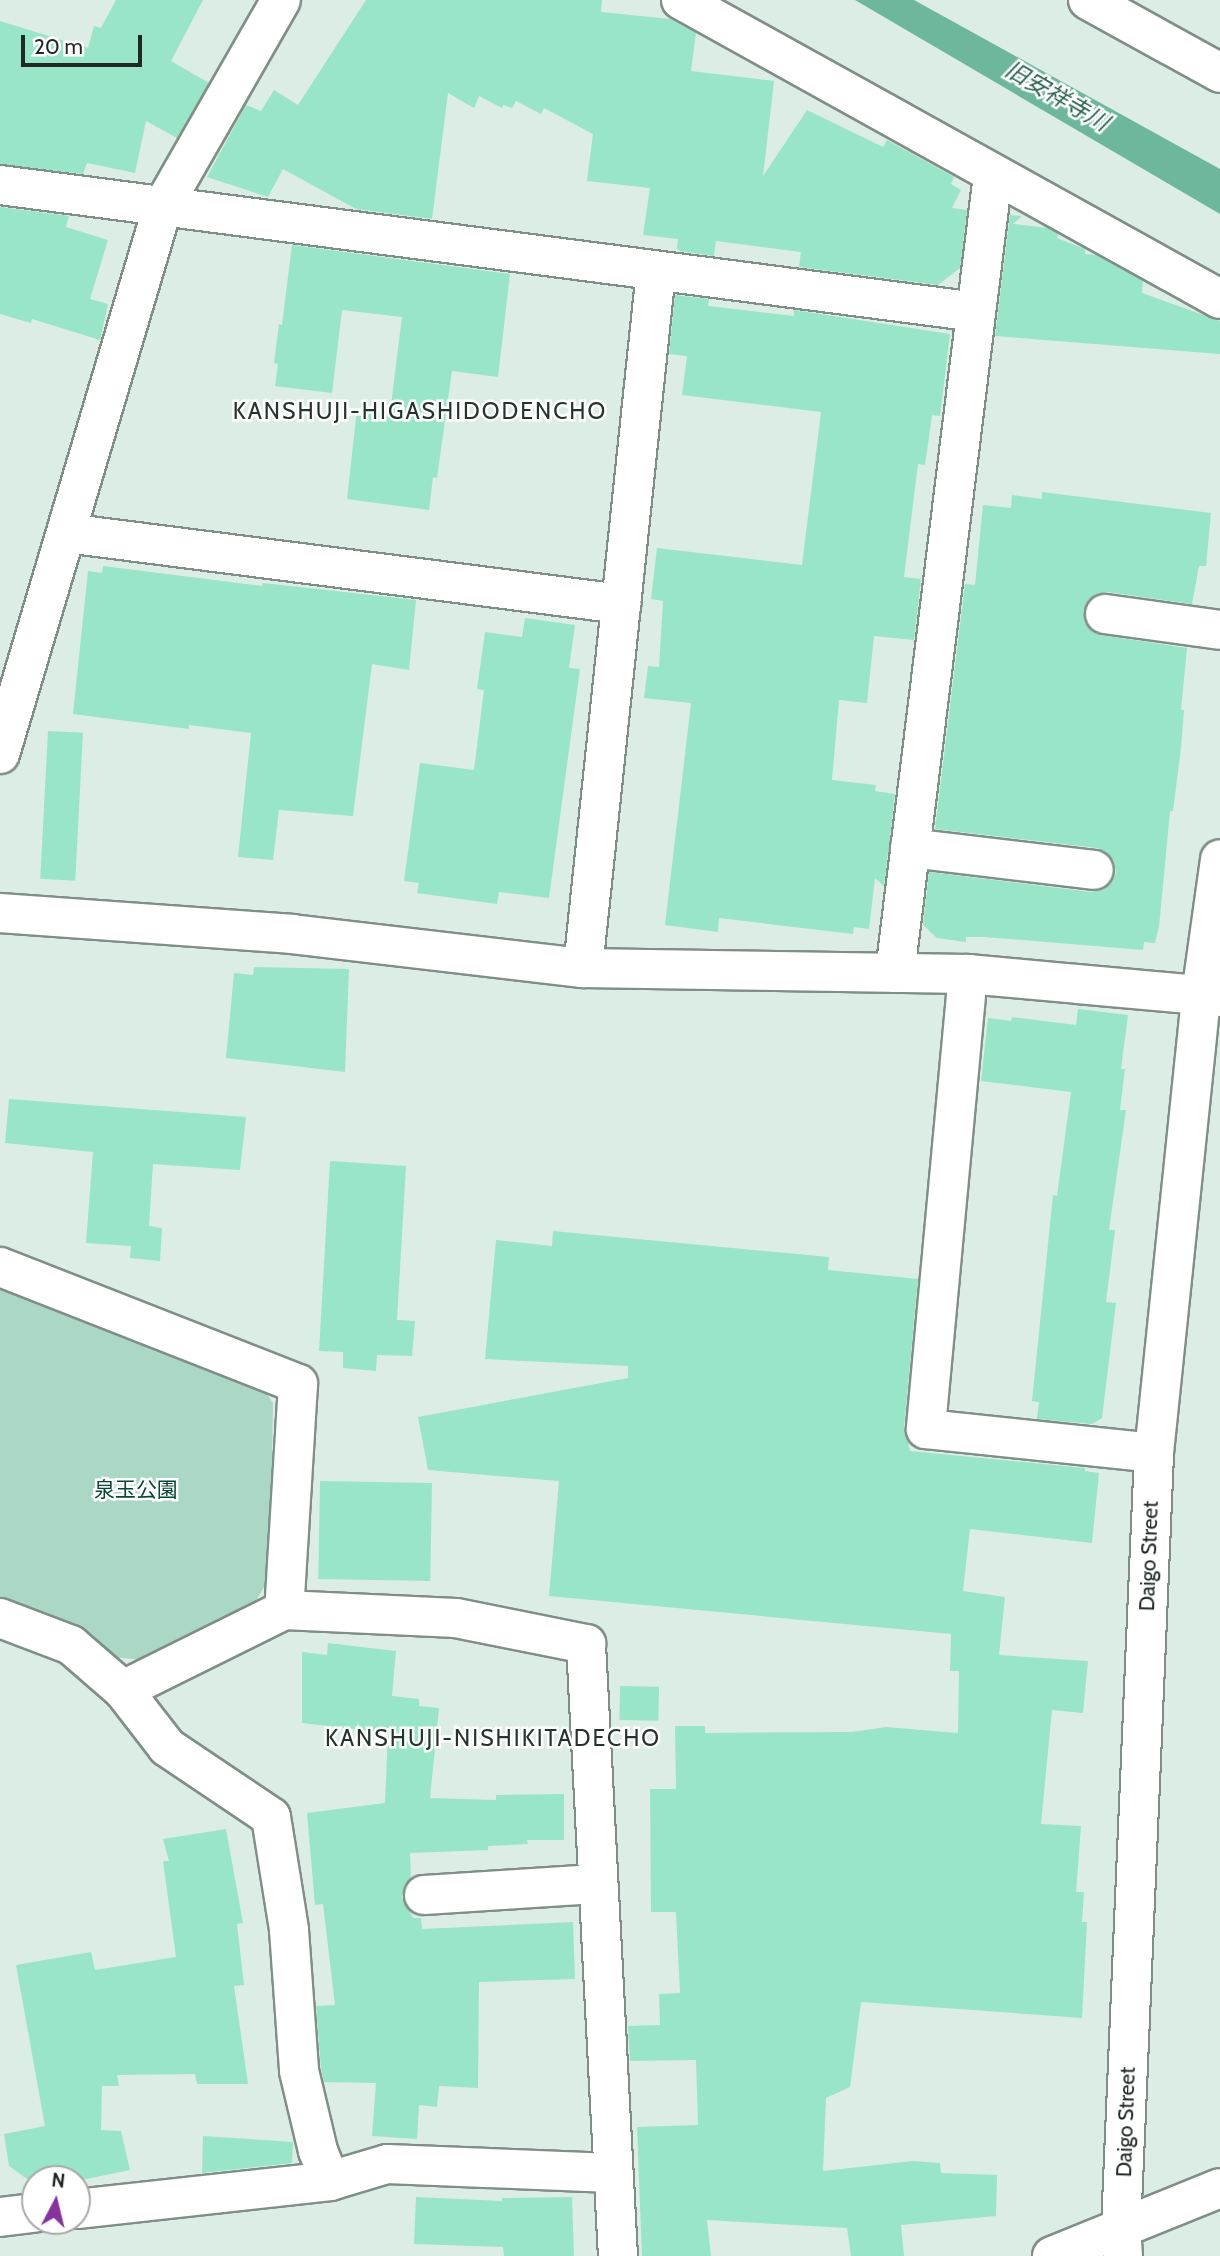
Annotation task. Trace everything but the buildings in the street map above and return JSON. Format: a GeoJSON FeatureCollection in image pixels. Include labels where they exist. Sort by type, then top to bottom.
{"type":"FeatureCollection","features":[{"type":"Feature","properties":{"kind":"street"},"geometry":{"type":"LineString","coordinates":[[0,754],[163,206],[281,0]]}},
{"type":"Feature","properties":{"kind":"street"},"geometry":{"type":"LineString","coordinates":[[681,0],[1220,299]]}},
{"type":"Feature","properties":{"kind":"street"},"geometry":{"type":"LineString","coordinates":[[1088,0],[1220,73]]}},
{"type":"Feature","properties":{"kind":"street"},"geometry":{"type":"LineString","coordinates":[[895,973],[993,175]]}},
{"type":"Feature","properties":{"kind":"street"},"geometry":{"type":"LineString","coordinates":[[0,185],[976,312]]}},
{"type":"Feature","properties":{"kind":"street"},"geometry":{"type":"LineString","coordinates":[[583,968],[656,271]]}},
{"type":"Feature","properties":{"kind":"street"},"geometry":{"type":"LineString","coordinates":[[66,533],[621,604]]}},
{"type":"Feature","properties":{"kind":"street"},"geometry":{"type":"LineString","coordinates":[[1105,614],[1220,630]]}},
{"type":"Feature","properties":{"kind":"street"},"geometry":{"type":"LineString","coordinates":[[911,848],[1094,870]]}},
{"type":"Feature","properties":{"kind":"street","name":"Daigo Street"},"geometry":{"type":"LineString","coordinates":[[1122,2242],[1154,1452],[1210,996],[1220,859]]}},
{"type":"Feature","properties":{"kind":"street"},"geometry":{"type":"LineString","coordinates":[[0,913],[292,934],[583,968],[968,974],[1210,996]]}},
{"type":"Feature","properties":{"kind":"street"},"geometry":{"type":"LineString","coordinates":[[968,974],[926,1429],[1154,1452]]}},
{"type":"Feature","properties":{"kind":"street"},"geometry":{"type":"LineString","coordinates":[[0,1266],[298,1384],[284,1610]]}},
{"type":"Feature","properties":{"kind":"street"},"geometry":{"type":"LineString","coordinates":[[123,1690],[284,1610],[456,1618],[586,1644],[596,1884],[618,2256]]}},
{"type":"Feature","properties":{"kind":"street"},"geometry":{"type":"LineString","coordinates":[[0,1618],[71,1646],[123,1690],[167,1747],[271,1817],[289,1930],[299,2071],[318,2151],[330,2181]]}},
{"type":"Feature","properties":{"kind":"street"},"geometry":{"type":"LineString","coordinates":[[424,1895],[596,1884]]}},
{"type":"Feature","properties":{"kind":"street"},"geometry":{"type":"LineString","coordinates":[[91,2207],[330,2181],[387,2164],[612,2173]]}},
{"type":"Feature","properties":{"kind":"street"},"geometry":{"type":"LineString","coordinates":[[1052,2256],[1122,2242],[1220,2188]]}},
{"type":"Feature","properties":{"kind":"street"},"geometry":{"type":"LineString","coordinates":[[0,2217],[21,2215]]}},
{"type":"Feature","properties":{"kind":"green space","name":"泉玉公園"},"geometry":{"type":"Polygon","coordinates":[[[0,1281],[260,1384],[273,1403],[270,1577],[251,1609],[145,1660],[112,1657],[89,1634],[73,1625],[0,1601],[0,1281]]]}},
{"type":"Feature","properties":{"kind":"water","name":"旧安祥寺川"},"geometry":{"type":"Polygon","coordinates":[[[855,0],[914,0],[1220,169],[1220,214],[855,0]]]}},
{"type":"Feature","properties":{"kind":"district","name":"KANSHUJI-HIGASHIDODENCHO"},"geometry":{"type":"Point","coordinates":[420,411]}},
{"type":"Feature","properties":{"kind":"district","name":"KANSHUJI-NISHIKITADECHO"},"geometry":{"type":"Point","coordinates":[493,1738]}}]}
